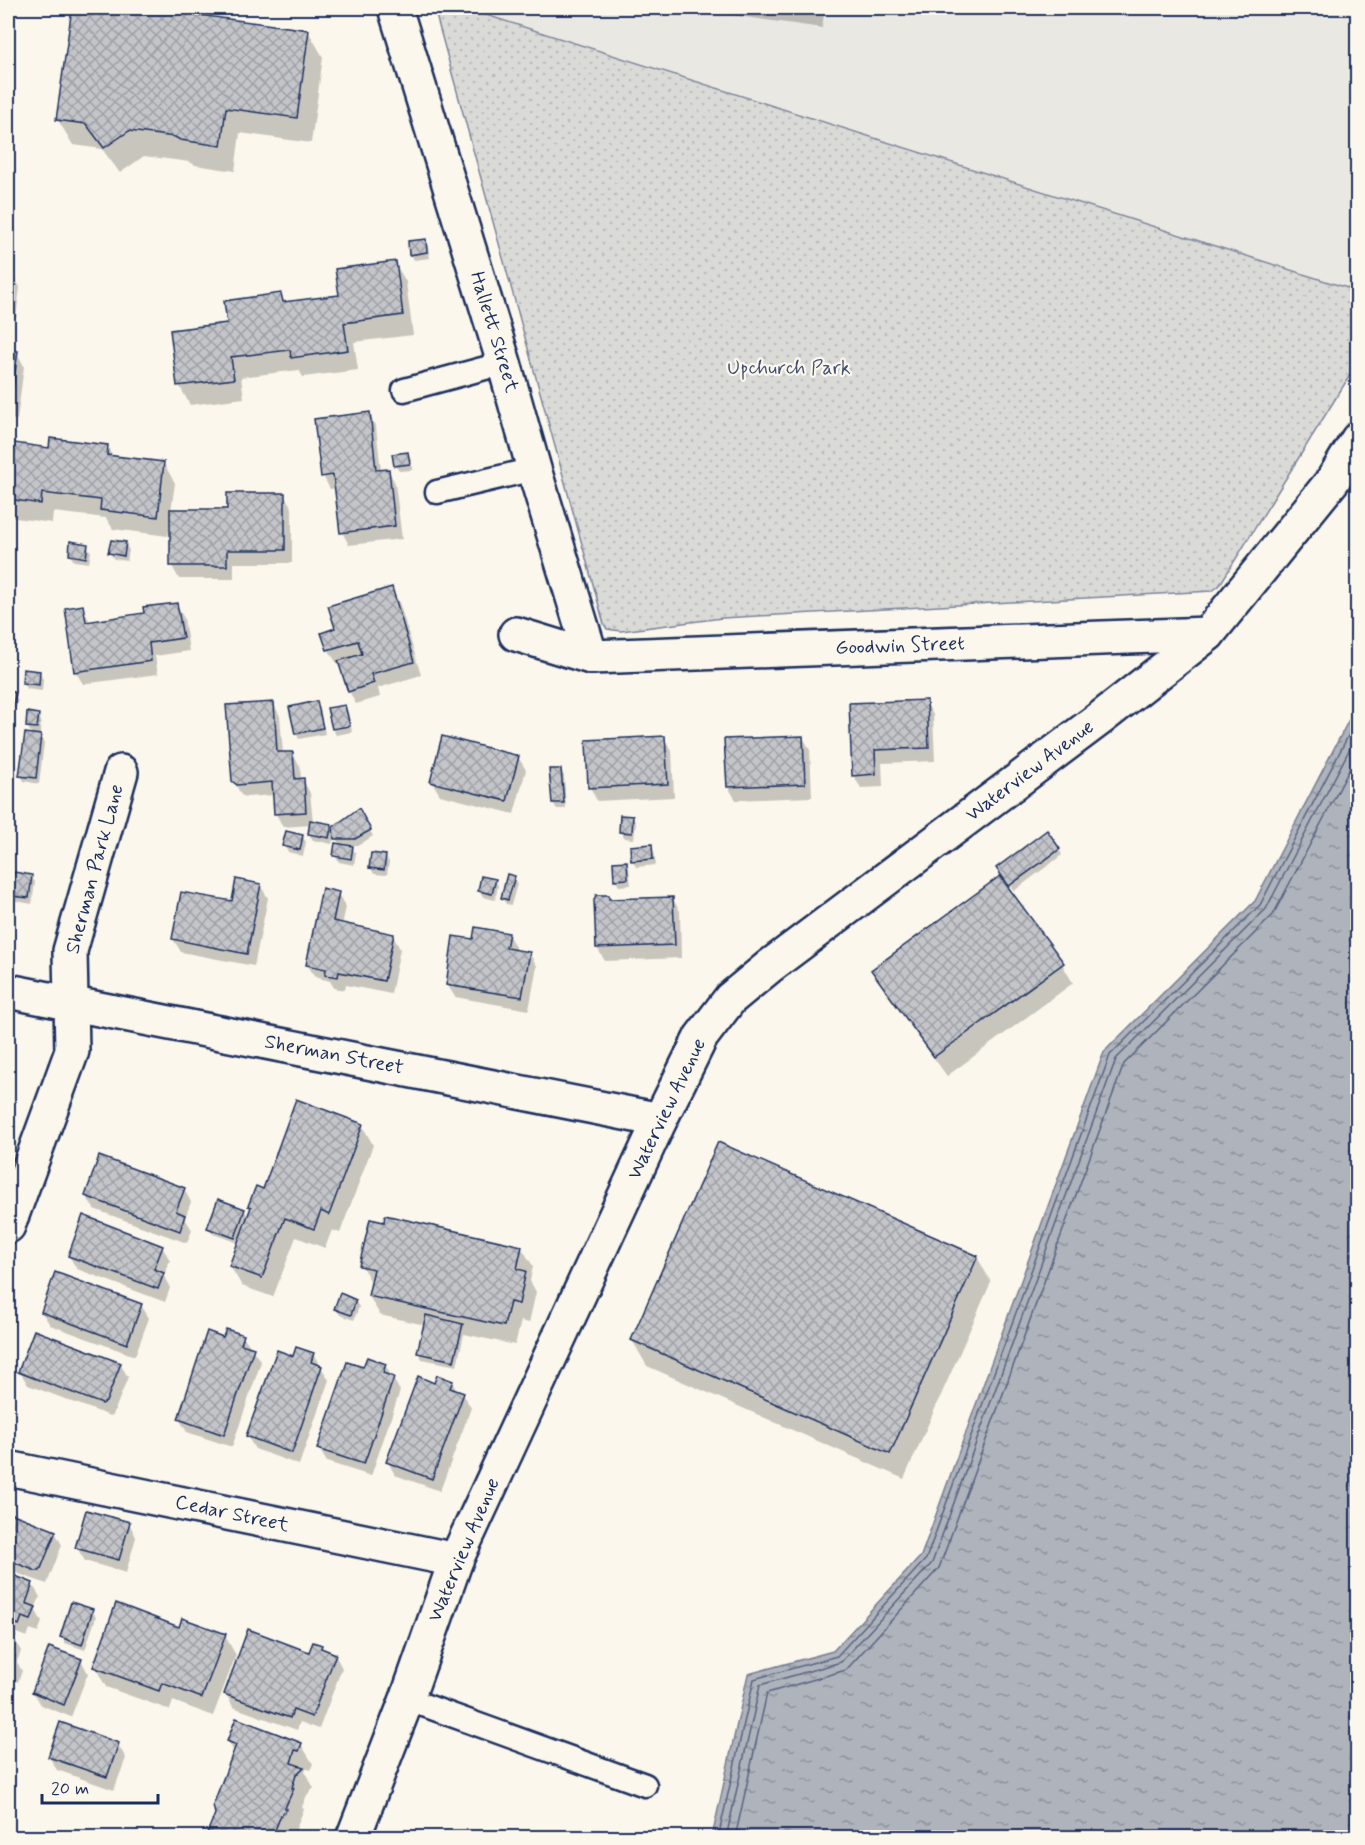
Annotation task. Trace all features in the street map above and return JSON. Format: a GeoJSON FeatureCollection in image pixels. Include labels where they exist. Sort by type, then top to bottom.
{"type":"FeatureCollection","features":[{"type":"Feature","properties":{"kind":"street","name":"Hallett Street"},"geometry":{"type":"LineString","coordinates":[[395,8],[591,657]]}},
{"type":"Feature","properties":{"kind":"street","name":"Waterview Avenue"},"geometry":{"type":"LineString","coordinates":[[353,1838],[456,1560],[660,1120],[701,1037],[730,999],[770,966],[1102,717],[1208,634],[1333,480],[1358,439]]}},
{"type":"Feature","properties":{"kind":"street","name":"Goodwin Street"},"geometry":{"type":"LineString","coordinates":[[516,634],[591,657],[1208,634]]}},
{"type":"Feature","properties":{"kind":"street","name":"Sherman Park Lane"},"geometry":{"type":"LineString","coordinates":[[8,1226],[72,1051],[70,951],[121,772]]}},
{"type":"Feature","properties":{"kind":"street","name":"Sherman Street"},"geometry":{"type":"LineString","coordinates":[[8,991],[660,1120]]}},
{"type":"Feature","properties":{"kind":"street","name":"Cedar Street"},"geometry":{"type":"LineString","coordinates":[[8,1468],[456,1560]]}},
{"type":"Feature","properties":{"kind":"lane"},"geometry":{"type":"LineString","coordinates":[[404,390],[504,363]]}},
{"type":"Feature","properties":{"kind":"lane"},"geometry":{"type":"LineString","coordinates":[[437,492],[534,470]]}},
{"type":"Feature","properties":{"kind":"lane"},"geometry":{"type":"LineString","coordinates":[[406,1699],[645,1785]]}},
{"type":"Feature","properties":{"kind":"shaded area"},"geometry":{"type":"Polygon","coordinates":[[[464,8],[1357,8],[1357,291],[464,8]]]}},
{"type":"Feature","properties":{"kind":"green space","name":"Upchurch Park"},"geometry":{"type":"Polygon","coordinates":[[[434,8],[464,8],[1357,291],[1357,364],[1219,586],[1212,591],[722,618],[621,631],[607,629],[434,8]]]}},
{"type":"Feature","properties":{"kind":"water"},"geometry":{"type":"Polygon","coordinates":[[[1357,704],[1357,1837],[712,1837],[748,1674],[833,1651],[921,1556],[1104,1052],[1255,901],[1357,704]]]}},
{"type":"Feature","properties":{"kind":"building"},"geometry":{"type":"Polygon","coordinates":[[[72,8],[148,8],[309,30],[297,118],[226,108],[221,146],[129,131],[104,148],[86,124],[56,120],[72,8]]]}},
{"type":"Feature","properties":{"kind":"building"},"geometry":{"type":"Polygon","coordinates":[[[426,239],[427,252],[409,255],[408,241],[426,239]]]}},
{"type":"Feature","properties":{"kind":"building"},"geometry":{"type":"Polygon","coordinates":[[[396,261],[403,315],[344,323],[348,350],[291,358],[290,350],[231,357],[234,379],[177,386],[170,330],[227,323],[224,301],[281,293],[283,302],[339,295],[335,269],[396,261]]]}},
{"type":"Feature","properties":{"kind":"building"},"geometry":{"type":"Polygon","coordinates":[[[8,266],[13,273],[10,305],[8,305],[8,266]]]}},
{"type":"Feature","properties":{"kind":"building"},"geometry":{"type":"Polygon","coordinates":[[[8,350],[18,351],[10,408],[8,407],[8,350]]]}},
{"type":"Feature","properties":{"kind":"building"},"geometry":{"type":"Polygon","coordinates":[[[370,412],[376,470],[389,469],[395,526],[340,533],[333,475],[321,477],[314,419],[370,412]]]}},
{"type":"Feature","properties":{"kind":"building"},"geometry":{"type":"Polygon","coordinates":[[[50,438],[108,445],[107,455],[164,462],[158,517],[100,510],[101,500],[42,493],[41,504],[8,499],[8,442],[49,448],[50,438]]]}},
{"type":"Feature","properties":{"kind":"building"},"geometry":{"type":"Polygon","coordinates":[[[408,452],[410,464],[394,466],[392,454],[408,452]]]}},
{"type":"Feature","properties":{"kind":"building"},"geometry":{"type":"Polygon","coordinates":[[[227,493],[285,493],[285,550],[227,550],[227,566],[170,566],[170,509],[227,509],[227,493]]]}},
{"type":"Feature","properties":{"kind":"building"},"geometry":{"type":"Polygon","coordinates":[[[111,540],[126,542],[124,556],[108,553],[111,540]]]}},
{"type":"Feature","properties":{"kind":"building"},"geometry":{"type":"Polygon","coordinates":[[[70,541],[88,544],[86,558],[69,555],[70,541]]]}},
{"type":"Feature","properties":{"kind":"building"},"geometry":{"type":"Polygon","coordinates":[[[392,587],[414,662],[371,674],[374,683],[348,692],[338,661],[362,654],[358,641],[327,650],[321,633],[335,628],[328,606],[392,587]]]}},
{"type":"Feature","properties":{"kind":"building"},"geometry":{"type":"Polygon","coordinates":[[[177,603],[183,638],[149,643],[151,661],[74,672],[65,608],[83,605],[86,622],[144,613],[143,607],[177,603]]]}},
{"type":"Feature","properties":{"kind":"building"},"geometry":{"type":"Polygon","coordinates":[[[23,669],[40,671],[39,685],[22,683],[23,669]]]}},
{"type":"Feature","properties":{"kind":"building"},"geometry":{"type":"Polygon","coordinates":[[[8,688],[16,694],[12,705],[8,704],[8,688]]]}},
{"type":"Feature","properties":{"kind":"building"},"geometry":{"type":"Polygon","coordinates":[[[927,700],[929,748],[875,750],[876,774],[852,776],[849,703],[927,700]]]}},
{"type":"Feature","properties":{"kind":"building"},"geometry":{"type":"Polygon","coordinates":[[[317,701],[323,728],[295,734],[289,707],[317,701]]]}},
{"type":"Feature","properties":{"kind":"building"},"geometry":{"type":"Polygon","coordinates":[[[274,702],[277,752],[293,752],[295,779],[304,778],[306,812],[274,814],[272,782],[237,785],[232,781],[226,705],[274,702]]]}},
{"type":"Feature","properties":{"kind":"building"},"geometry":{"type":"Polygon","coordinates":[[[345,705],[350,726],[332,729],[327,708],[345,705]]]}},
{"type":"Feature","properties":{"kind":"building"},"geometry":{"type":"Polygon","coordinates":[[[27,712],[39,714],[37,728],[26,727],[27,712]]]}},
{"type":"Feature","properties":{"kind":"building"},"geometry":{"type":"Polygon","coordinates":[[[25,733],[41,735],[36,778],[19,776],[25,733]]]}},
{"type":"Feature","properties":{"kind":"building"},"geometry":{"type":"Polygon","coordinates":[[[442,736],[519,756],[507,801],[430,782],[442,736]]]}},
{"type":"Feature","properties":{"kind":"building"},"geometry":{"type":"Polygon","coordinates":[[[665,736],[668,784],[588,788],[586,740],[665,736]]]}},
{"type":"Feature","properties":{"kind":"building"},"geometry":{"type":"Polygon","coordinates":[[[803,736],[805,784],[727,787],[724,739],[803,736]]]}},
{"type":"Feature","properties":{"kind":"building"},"geometry":{"type":"Polygon","coordinates":[[[549,769],[561,769],[564,803],[552,803],[549,769]]]}},
{"type":"Feature","properties":{"kind":"building"},"geometry":{"type":"Polygon","coordinates":[[[359,808],[371,830],[355,839],[334,839],[333,827],[359,808]]]}},
{"type":"Feature","properties":{"kind":"building"},"geometry":{"type":"Polygon","coordinates":[[[620,815],[633,816],[632,833],[619,832],[620,815]]]}},
{"type":"Feature","properties":{"kind":"building"},"geometry":{"type":"Polygon","coordinates":[[[310,820],[332,824],[329,838],[308,834],[310,820]]]}},
{"type":"Feature","properties":{"kind":"building"},"geometry":{"type":"Polygon","coordinates":[[[1047,830],[1060,849],[1009,886],[996,868],[1047,830]]]}},
{"type":"Feature","properties":{"kind":"building"},"geometry":{"type":"Polygon","coordinates":[[[286,831],[303,835],[300,850],[282,846],[286,831]]]}},
{"type":"Feature","properties":{"kind":"building"},"geometry":{"type":"Polygon","coordinates":[[[335,843],[353,846],[351,859],[333,856],[335,843]]]}},
{"type":"Feature","properties":{"kind":"building"},"geometry":{"type":"Polygon","coordinates":[[[652,844],[653,859],[631,861],[630,846],[652,844]]]}},
{"type":"Feature","properties":{"kind":"building"},"geometry":{"type":"Polygon","coordinates":[[[371,853],[386,855],[384,870],[369,868],[371,853]]]}},
{"type":"Feature","properties":{"kind":"building"},"geometry":{"type":"Polygon","coordinates":[[[627,861],[628,879],[614,880],[613,862],[627,861]]]}},
{"type":"Feature","properties":{"kind":"building"},"geometry":{"type":"Polygon","coordinates":[[[14,872],[32,875],[29,898],[11,896],[14,872]]]}},
{"type":"Feature","properties":{"kind":"building"},"geometry":{"type":"Polygon","coordinates":[[[507,874],[515,876],[508,900],[501,898],[507,874]]]}},
{"type":"Feature","properties":{"kind":"building"},"geometry":{"type":"Polygon","coordinates":[[[481,876],[496,879],[492,894],[478,891],[481,876]]]}},
{"type":"Feature","properties":{"kind":"building"},"geometry":{"type":"Polygon","coordinates":[[[1000,876],[1064,963],[934,1057],[871,970],[1000,876]]]}},
{"type":"Feature","properties":{"kind":"building"},"geometry":{"type":"Polygon","coordinates":[[[236,879],[261,884],[247,954],[172,939],[181,892],[232,901],[236,879]]]}},
{"type":"Feature","properties":{"kind":"building"},"geometry":{"type":"Polygon","coordinates":[[[322,888],[339,892],[333,921],[394,934],[384,981],[339,972],[338,977],[325,975],[326,969],[306,965],[322,888]]]}},
{"type":"Feature","properties":{"kind":"building"},"geometry":{"type":"Polygon","coordinates":[[[596,895],[609,895],[609,899],[673,897],[675,945],[596,948],[594,900],[596,895]]]}},
{"type":"Feature","properties":{"kind":"building"},"geometry":{"type":"Polygon","coordinates":[[[475,927],[509,933],[506,948],[530,952],[522,997],[446,985],[453,936],[473,939],[475,927]]]}},
{"type":"Feature","properties":{"kind":"building"},"geometry":{"type":"Polygon","coordinates":[[[296,1099],[363,1124],[329,1215],[321,1211],[314,1229],[285,1218],[262,1278],[229,1266],[251,1207],[248,1206],[256,1186],[263,1189],[296,1099]]]}},
{"type":"Feature","properties":{"kind":"building"},"geometry":{"type":"Polygon","coordinates":[[[718,1142],[978,1256],[890,1454],[631,1340],[718,1142]]]}},
{"type":"Feature","properties":{"kind":"building"},"geometry":{"type":"Polygon","coordinates":[[[99,1156],[185,1188],[176,1211],[185,1215],[180,1231],[85,1196],[99,1156]]]}},
{"type":"Feature","properties":{"kind":"building"},"geometry":{"type":"Polygon","coordinates":[[[218,1199],[245,1209],[235,1238],[207,1228],[218,1199]]]}},
{"type":"Feature","properties":{"kind":"building"},"geometry":{"type":"Polygon","coordinates":[[[83,1215],[163,1246],[154,1269],[164,1273],[158,1289],[68,1256],[83,1215]]]}},
{"type":"Feature","properties":{"kind":"building"},"geometry":{"type":"Polygon","coordinates":[[[385,1215],[522,1246],[517,1269],[526,1271],[519,1304],[510,1302],[504,1326],[368,1296],[374,1269],[359,1266],[370,1219],[384,1222],[385,1215]]]}},
{"type":"Feature","properties":{"kind":"building"},"geometry":{"type":"Polygon","coordinates":[[[55,1272],[142,1304],[127,1344],[41,1312],[55,1272]]]}},
{"type":"Feature","properties":{"kind":"building"},"geometry":{"type":"Polygon","coordinates":[[[340,1293],[356,1300],[351,1315],[334,1309],[340,1293]]]}},
{"type":"Feature","properties":{"kind":"building"},"geometry":{"type":"Polygon","coordinates":[[[426,1315],[463,1324],[454,1361],[417,1353],[426,1315]]]}},
{"type":"Feature","properties":{"kind":"building"},"geometry":{"type":"Polygon","coordinates":[[[226,1329],[244,1335],[241,1344],[254,1348],[224,1435],[178,1419],[207,1331],[223,1337],[226,1329]]]}},
{"type":"Feature","properties":{"kind":"building"},"geometry":{"type":"Polygon","coordinates":[[[34,1330],[121,1363],[106,1402],[102,1404],[18,1372],[34,1330]]]}},
{"type":"Feature","properties":{"kind":"building"},"geometry":{"type":"Polygon","coordinates":[[[296,1347],[314,1353],[311,1362],[322,1366],[292,1453],[246,1436],[277,1350],[293,1356],[296,1347]]]}},
{"type":"Feature","properties":{"kind":"building"},"geometry":{"type":"Polygon","coordinates":[[[367,1357],[386,1364],[383,1373],[394,1377],[364,1464],[317,1449],[347,1362],[363,1367],[367,1357]]]}},
{"type":"Feature","properties":{"kind":"building"},"geometry":{"type":"Polygon","coordinates":[[[437,1375],[453,1381],[450,1388],[464,1393],[432,1479],[386,1462],[418,1376],[434,1383],[437,1375]]]}},
{"type":"Feature","properties":{"kind":"building"},"geometry":{"type":"Polygon","coordinates":[[[86,1510],[130,1522],[119,1560],[75,1548],[86,1510]]]}},
{"type":"Feature","properties":{"kind":"building"},"geometry":{"type":"Polygon","coordinates":[[[8,1512],[56,1531],[40,1571],[8,1560],[8,1512]]]}},
{"type":"Feature","properties":{"kind":"building"},"geometry":{"type":"Polygon","coordinates":[[[8,1573],[33,1583],[26,1603],[36,1607],[31,1620],[22,1617],[19,1625],[8,1620],[8,1573]]]}},
{"type":"Feature","properties":{"kind":"building"},"geometry":{"type":"Polygon","coordinates":[[[71,1602],[93,1609],[82,1645],[60,1637],[71,1602]]]}},
{"type":"Feature","properties":{"kind":"building"},"geometry":{"type":"Polygon","coordinates":[[[116,1603],[179,1627],[182,1618],[226,1634],[202,1698],[162,1683],[159,1691],[93,1667],[116,1603]]]}},
{"type":"Feature","properties":{"kind":"building"},"geometry":{"type":"Polygon","coordinates":[[[248,1629],[309,1652],[313,1642],[336,1654],[312,1717],[293,1710],[290,1718],[224,1694],[248,1629]]]}},
{"type":"Feature","properties":{"kind":"building"},"geometry":{"type":"Polygon","coordinates":[[[8,1634],[15,1636],[9,1654],[15,1656],[11,1670],[8,1669],[8,1634]]]}},
{"type":"Feature","properties":{"kind":"building"},"geometry":{"type":"Polygon","coordinates":[[[49,1647],[82,1659],[64,1705],[32,1692],[49,1647]]]}},
{"type":"Feature","properties":{"kind":"building"},"geometry":{"type":"Polygon","coordinates":[[[236,1718],[302,1743],[299,1751],[295,1750],[291,1763],[304,1767],[296,1775],[292,1788],[294,1788],[285,1808],[287,1809],[281,1815],[272,1838],[205,1838],[215,1814],[213,1805],[236,1745],[227,1741],[236,1718]]]}},
{"type":"Feature","properties":{"kind":"building"},"geometry":{"type":"Polygon","coordinates":[[[60,1722],[119,1743],[107,1777],[48,1757],[60,1722]]]}}]}
